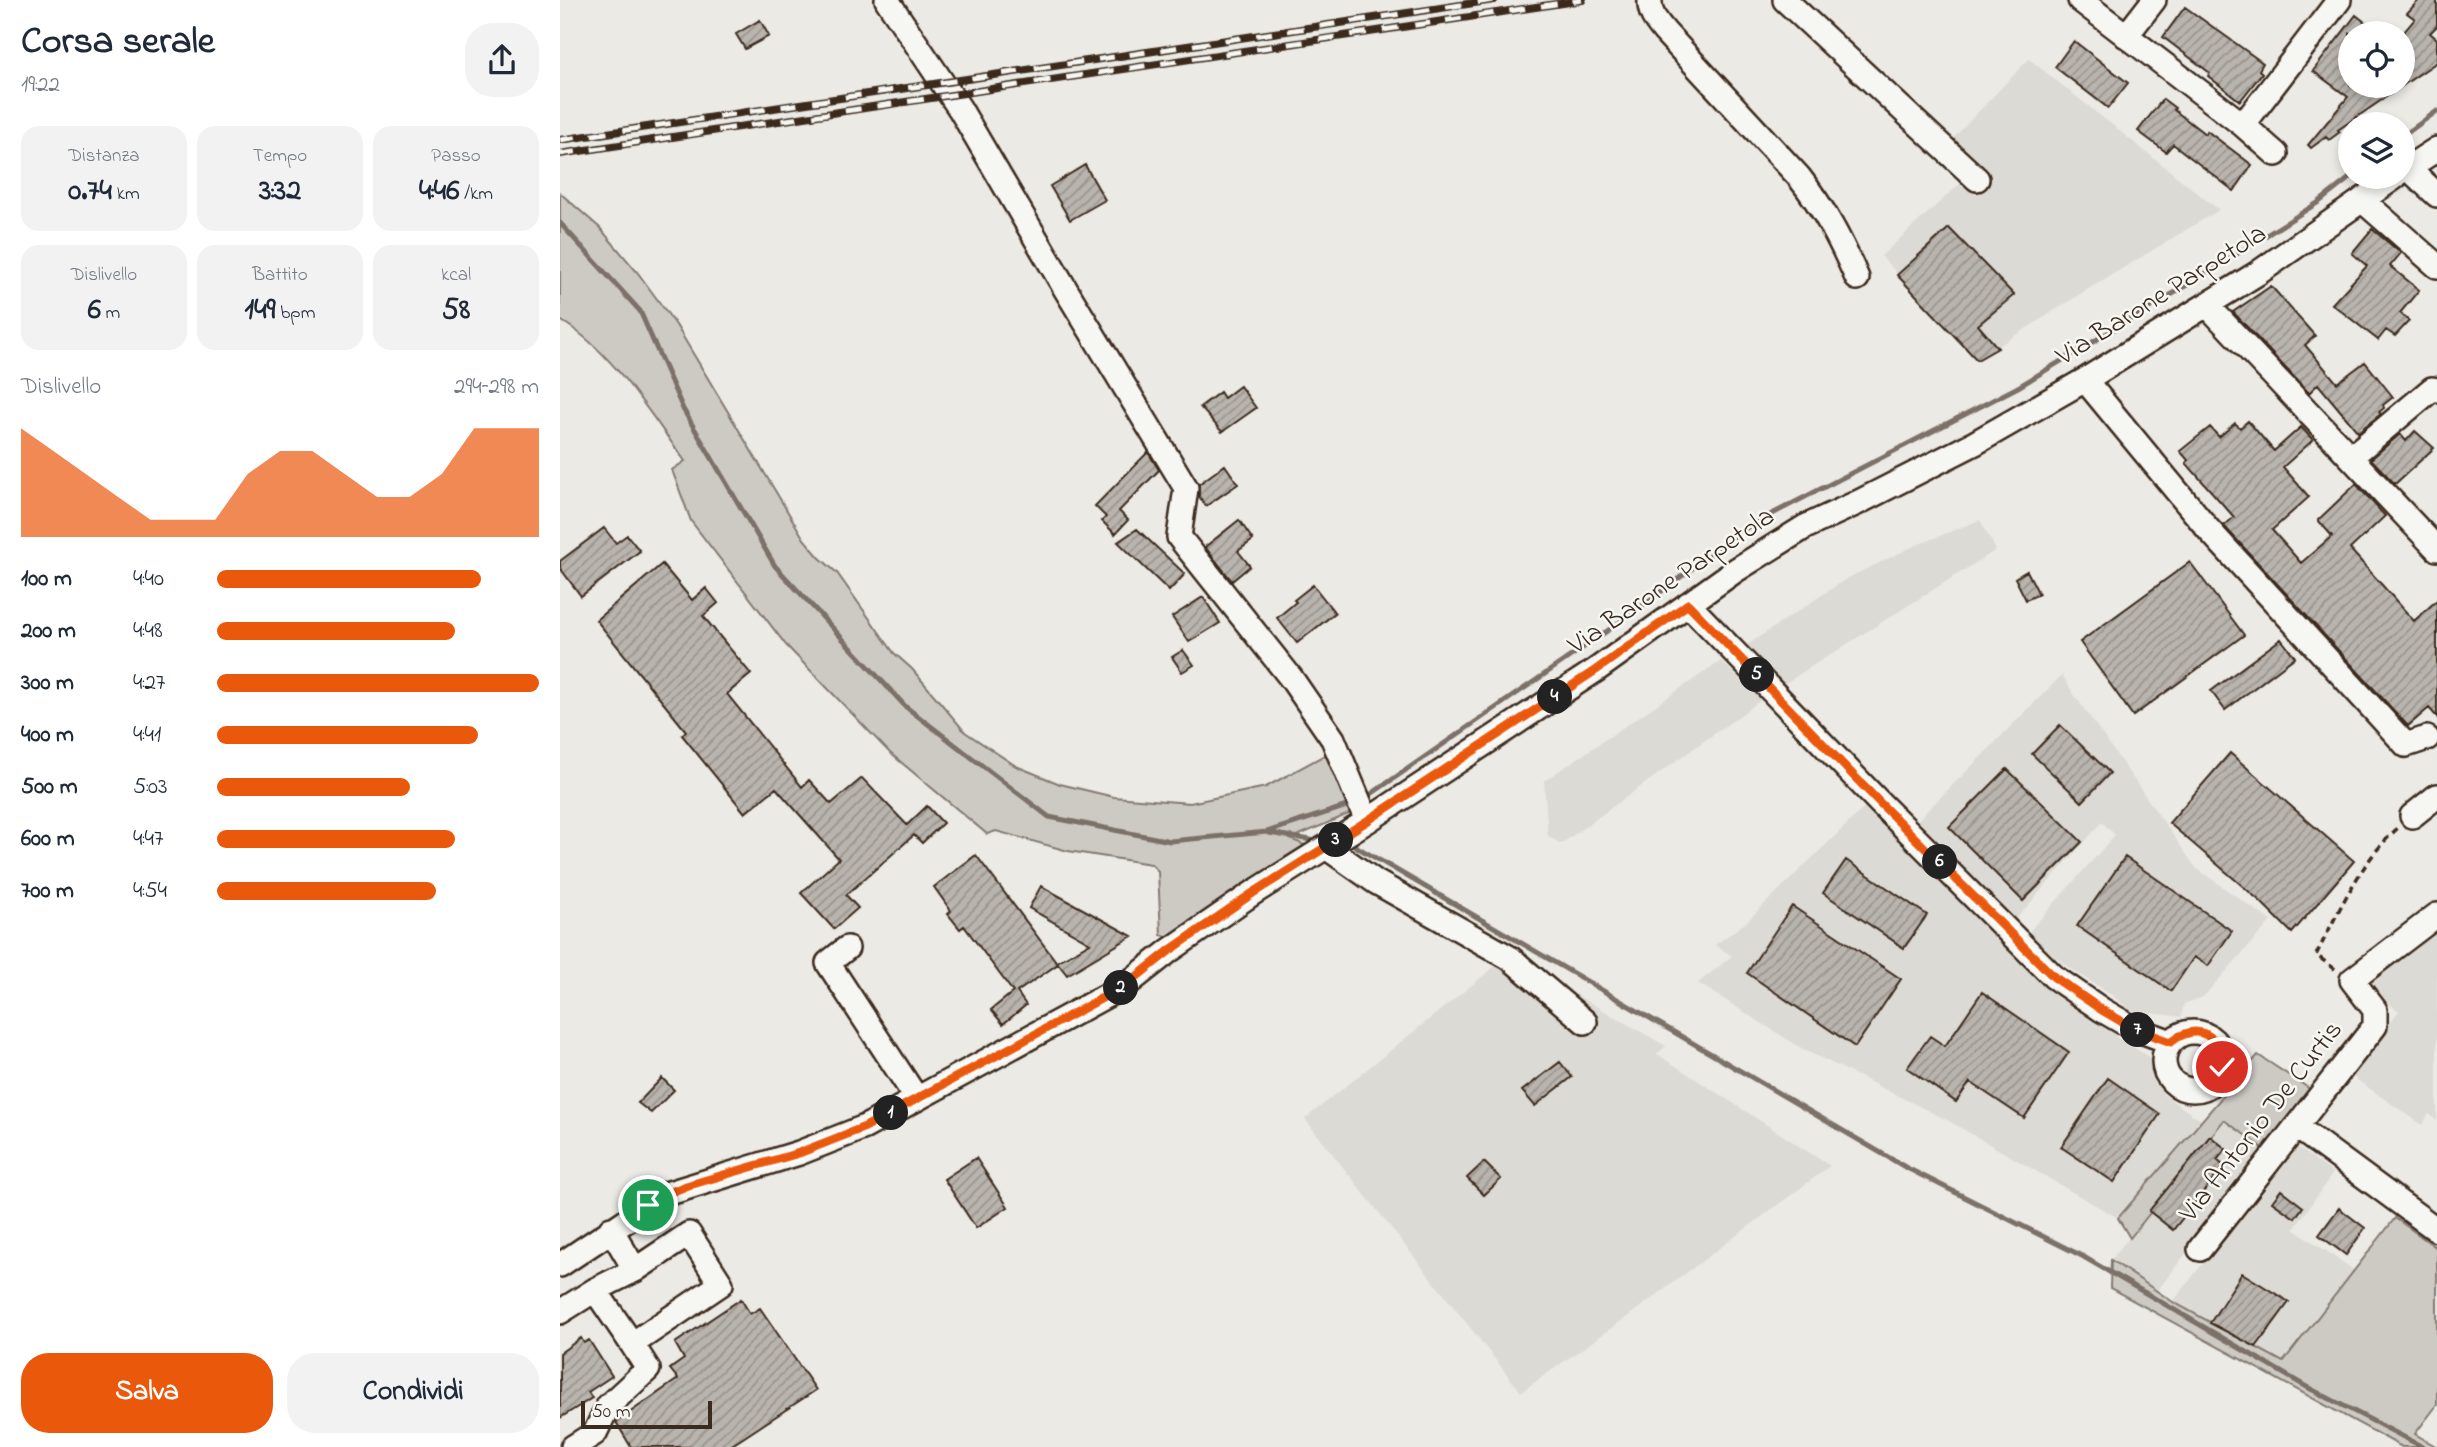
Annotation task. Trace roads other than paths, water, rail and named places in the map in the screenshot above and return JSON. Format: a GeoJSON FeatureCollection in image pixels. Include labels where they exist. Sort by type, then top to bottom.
{"type":"FeatureCollection","features":[{"type":"Feature","properties":{"kind":"street"},"geometry":{"type":"LineString","coordinates":[[887,0],[960,109],[1186,488],[1179,537],[1291,678],[1333,739],[1367,821]]}},
{"type":"Feature","properties":{"kind":"street"},"geometry":{"type":"LineString","coordinates":[[1650,0],[1653,17],[1818,201],[1835,228],[1857,278]]}},
{"type":"Feature","properties":{"kind":"street"},"geometry":{"type":"LineString","coordinates":[[1785,0],[1977,179]]}},
{"type":"Feature","properties":{"kind":"street"},"geometry":{"type":"LineString","coordinates":[[2080,0],[2243,125],[2276,154]]}},
{"type":"Feature","properties":{"kind":"street"},"geometry":{"type":"LineString","coordinates":[[2126,36],[2154,0]]}},
{"type":"Feature","properties":{"kind":"street"},"geometry":{"type":"LineString","coordinates":[[2243,125],[2339,0]]}},
{"type":"Feature","properties":{"kind":"street","name":"Via Barone Parpetola"},"geometry":{"type":"LineString","coordinates":[[2415,163],[2437,149]]}},
{"type":"Feature","properties":{"kind":"street"},"geometry":{"type":"LineString","coordinates":[[2415,181],[2437,195]]}},
{"type":"Feature","properties":{"kind":"street","name":"Via Barone Parpetola"},"geometry":{"type":"LineString","coordinates":[[560,1265],[666,1194],[799,1153],[865,1127],[1126,985],[1190,936],[1596,670],[1736,570],[1805,527],[1984,438],[2085,380],[2258,272],[2378,189]]}},
{"type":"Feature","properties":{"kind":"street"},"geometry":{"type":"LineString","coordinates":[[2362,200],[2437,266]]}},
{"type":"Feature","properties":{"kind":"street"},"geometry":{"type":"LineString","coordinates":[[2207,305],[2437,549]]}},
{"type":"Feature","properties":{"kind":"street"},"geometry":{"type":"LineString","coordinates":[[2085,380],[2208,530],[2406,745],[2427,738]]}},
{"type":"Feature","properties":{"kind":"street"},"geometry":{"type":"LineString","coordinates":[[2351,457],[2432,389],[2437,390]]}},
{"type":"Feature","properties":{"kind":"street"},"geometry":{"type":"LineString","coordinates":[[1688,604],[1880,803],[2054,977],[2133,1028],[2171,1042]]}},
{"type":"Feature","properties":{"kind":"street"},"geometry":{"type":"LineString","coordinates":[[2412,816],[2437,796]]}},
{"type":"Feature","properties":{"kind":"street"},"geometry":{"type":"LineString","coordinates":[[1326,847],[1376,882],[1510,958],[1585,1022]]}},
{"type":"Feature","properties":{"kind":"street","name":"Via Antonio De Curtis"},"geometry":{"type":"LineString","coordinates":[[2200,1249],[2375,1026],[2375,1010],[2352,980],[2437,915]]}},
{"type":"Feature","properties":{"kind":"street"},"geometry":{"type":"LineString","coordinates":[[847,948],[828,963],[917,1099]]}},
{"type":"Feature","properties":{"kind":"street"},"geometry":{"type":"LineString","coordinates":[[2297,1128],[2437,1230]]}},
{"type":"Feature","properties":{"kind":"street"},"geometry":{"type":"LineString","coordinates":[[611,1229],[635,1270]]}},
{"type":"Feature","properties":{"kind":"street"},"geometry":{"type":"LineString","coordinates":[[560,1312],[635,1270],[689,1234],[722,1284],[632,1344]]}},
{"type":"Feature","properties":{"kind":"street"},"geometry":{"type":"LineString","coordinates":[[573,1447],[600,1440],[608,1406],[648,1369],[595,1290]]}},
{"type":"Feature","properties":{"kind":"waterway"},"geometry":{"type":"LineString","coordinates":[[2415,127],[2437,111]]}},
{"type":"Feature","properties":{"kind":"waterway"},"geometry":{"type":"LineString","coordinates":[[1364,799],[1623,620],[1749,526],[2018,387],[2189,284],[2338,187]]}},
{"type":"Feature","properties":{"kind":"waterway"},"geometry":{"type":"LineString","coordinates":[[560,223],[640,311],[683,409],[775,566],[906,707],[1049,817],[1170,841],[1267,832],[1350,805]]}},
{"type":"Feature","properties":{"kind":"waterway"},"geometry":{"type":"LineString","coordinates":[[1269,833],[1311,840]]}},
{"type":"Feature","properties":{"kind":"waterway"},"geometry":{"type":"LineString","coordinates":[[1355,846],[1905,1167],[2082,1256],[2305,1386],[2423,1447]]}},
{"type":"Feature","properties":{"kind":"railway"},"geometry":{"type":"LineString","coordinates":[[560,140],[1494,0]]}},
{"type":"Feature","properties":{"kind":"railway"},"geometry":{"type":"LineString","coordinates":[[560,154],[1582,0]]}}]}
